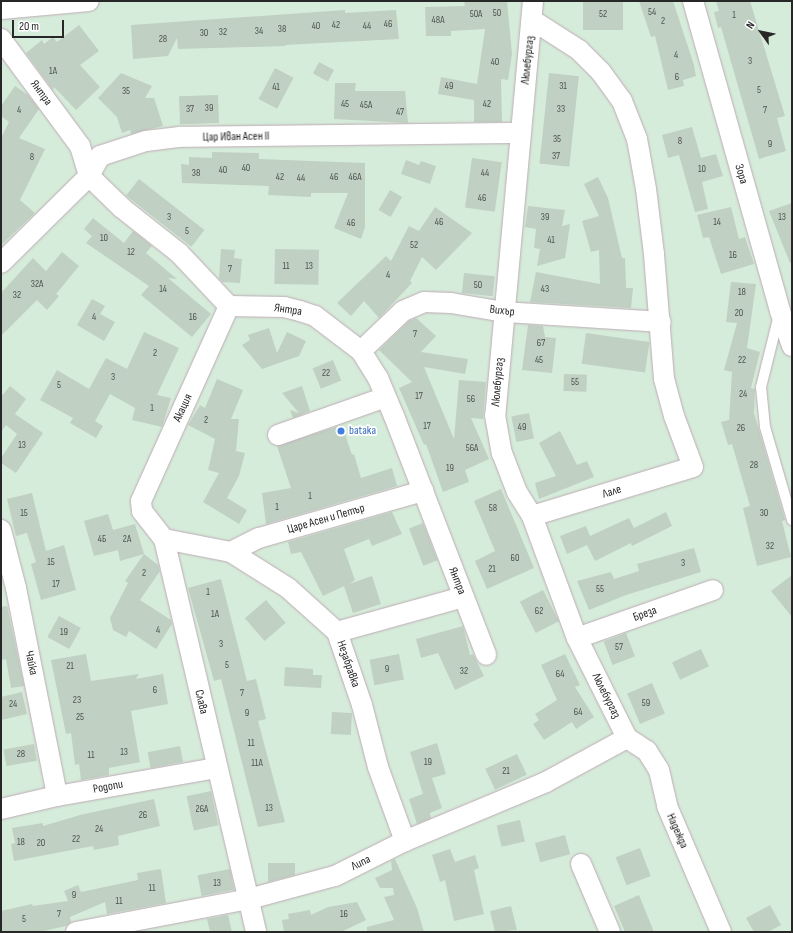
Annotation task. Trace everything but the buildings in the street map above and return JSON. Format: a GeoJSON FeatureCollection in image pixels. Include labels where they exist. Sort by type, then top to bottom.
{"type":"FeatureCollection","features":[{"type":"Feature","properties":{"kind":"street"},"geometry":{"type":"LineString","coordinates":[[1,9],[89,1]]}},
{"type":"Feature","properties":{"kind":"street","name":"Зора"},"geometry":{"type":"LineString","coordinates":[[693,1],[780,311],[792,346]]}},
{"type":"Feature","properties":{"kind":"street"},"geometry":{"type":"LineString","coordinates":[[533,10],[579,50],[600,72],[622,101],[637,139],[646,189],[661,322]]}},
{"type":"Feature","properties":{"kind":"street","name":"Люлебургаз"},"geometry":{"type":"LineString","coordinates":[[533,10],[495,415],[502,453],[518,492],[532,516],[577,638],[627,738]]}},
{"type":"Feature","properties":{"kind":"street","name":"Янтра"},"geometry":{"type":"LineString","coordinates":[[1,39],[80,146],[89,176],[122,208],[179,253],[229,306],[284,307],[300,310],[315,316],[361,351],[386,397],[486,655]]}},
{"type":"Feature","properties":{"kind":"street","name":"Цар Иван Асен II"},"geometry":{"type":"LineString","coordinates":[[1,263],[89,176],[100,156],[146,142],[180,137],[521,133]]}},
{"type":"Feature","properties":{"kind":"street","name":"Вихър"},"geometry":{"type":"LineString","coordinates":[[361,351],[403,311],[424,302],[451,303],[504,312],[661,322]]}},
{"type":"Feature","properties":{"kind":"street","name":"Акация"},"geometry":{"type":"LineString","coordinates":[[142,511],[141,500],[146,488],[229,306]]}},
{"type":"Feature","properties":{"kind":"street","name":"Лале"},"geometry":{"type":"LineString","coordinates":[[532,516],[693,467],[674,416],[664,379],[661,322]]}},
{"type":"Feature","properties":{"kind":"street"},"geometry":{"type":"LineString","coordinates":[[278,435],[386,397]]}},
{"type":"Feature","properties":{"kind":"street","name":"Царе Асен и Петър"},"geometry":{"type":"LineString","coordinates":[[230,552],[259,538],[423,491]]}},
{"type":"Feature","properties":{"kind":"street","name":"Слава"},"geometry":{"type":"LineString","coordinates":[[142,511],[164,539],[216,768],[249,899]]}},
{"type":"Feature","properties":{"kind":"street","name":"Чайка"},"geometry":{"type":"LineString","coordinates":[[1,530],[16,588],[58,796]]}},
{"type":"Feature","properties":{"kind":"street","name":"Незабравка"},"geometry":{"type":"LineString","coordinates":[[164,539],[230,552],[288,588],[337,632],[362,705],[378,767],[405,841]]}},
{"type":"Feature","properties":{"kind":"street"},"geometry":{"type":"LineString","coordinates":[[1,573],[16,588]]}},
{"type":"Feature","properties":{"kind":"street","name":"Бреза"},"geometry":{"type":"LineString","coordinates":[[577,638],[713,590]]}},
{"type":"Feature","properties":{"kind":"street"},"geometry":{"type":"LineString","coordinates":[[337,632],[463,597]]}},
{"type":"Feature","properties":{"kind":"street","name":"Липа"},"geometry":{"type":"LineString","coordinates":[[76,932],[249,899],[335,876],[405,841],[546,782],[627,738]]}},
{"type":"Feature","properties":{"kind":"street","name":"Надежда"},"geometry":{"type":"LineString","coordinates":[[627,738],[647,751],[659,770],[667,806],[721,932]]}},
{"type":"Feature","properties":{"kind":"street","name":"Родопи"},"geometry":{"type":"LineString","coordinates":[[1,809],[58,796],[216,768]]}},
{"type":"Feature","properties":{"kind":"street"},"geometry":{"type":"LineString","coordinates":[[581,864],[610,932]]}},
{"type":"Feature","properties":{"kind":"street"},"geometry":{"type":"LineString","coordinates":[[249,899],[256,932]]}},
{"type":"Feature","properties":{"kind":"lane"},"geometry":{"type":"LineString","coordinates":[[780,311],[761,387],[765,428],[792,520]]}},
{"type":"Feature","properties":{"kind":"place","name":"bataka"},"geometry":{"type":"Point","coordinates":[341,431]}}]}
